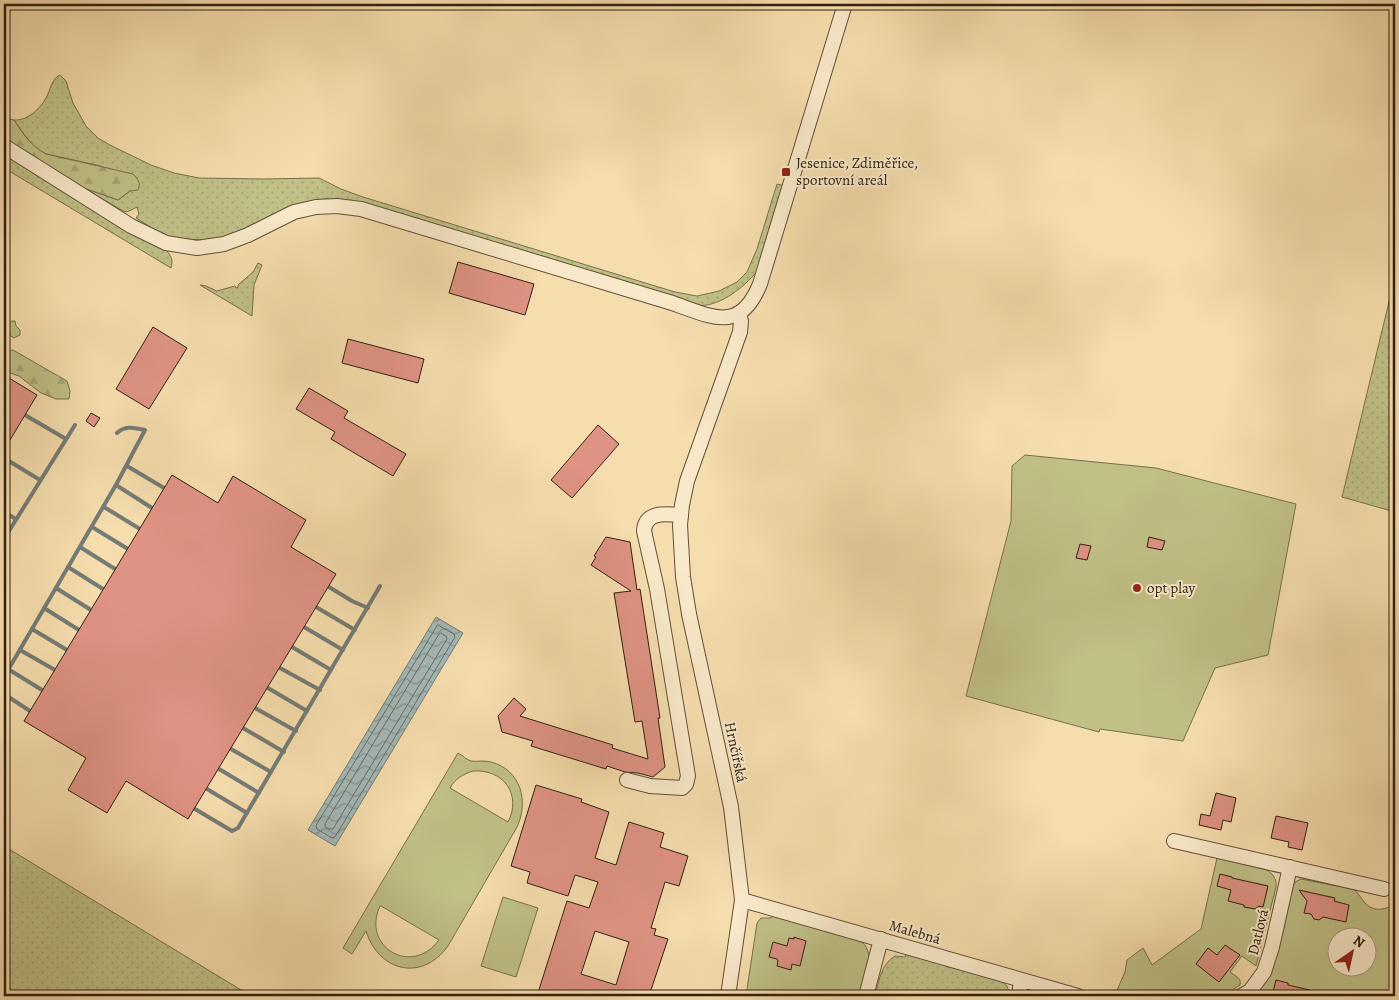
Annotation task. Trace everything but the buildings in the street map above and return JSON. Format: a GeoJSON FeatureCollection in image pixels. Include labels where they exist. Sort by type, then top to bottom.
{"type":"FeatureCollection","features":[{"type":"Feature","properties":{"kind":"street"},"geometry":{"type":"LineString","coordinates":[[4,146],[131,226],[166,243],[197,248],[224,244],[248,235],[294,212],[316,207],[337,206],[361,209],[713,316],[728,318],[740,314],[752,300],[760,284],[846,4]]}},
{"type":"Feature","properties":{"kind":"street","name":"Hrnčířská"},"geometry":{"type":"LineString","coordinates":[[728,996],[742,900],[730,807],[688,605],[680,536],[684,492],[690,468],[741,326],[740,314]]}},
{"type":"Feature","properties":{"kind":"street"},"geometry":{"type":"LineString","coordinates":[[627,780],[650,786],[682,788],[686,784],[688,776],[657,590],[644,531],[646,523],[654,516],[663,514],[681,515]]}},
{"type":"Feature","properties":{"kind":"street"},"geometry":{"type":"LineString","coordinates":[[1174,840],[1384,889]]}},
{"type":"Feature","properties":{"kind":"street","name":"Datlová"},"geometry":{"type":"LineString","coordinates":[[1242,996],[1250,991],[1264,972],[1272,947],[1290,867]]}},
{"type":"Feature","properties":{"kind":"street","name":"Malebná"},"geometry":{"type":"LineString","coordinates":[[742,900],[1078,996]]}},
{"type":"Feature","properties":{"kind":"street"},"geometry":{"type":"LineString","coordinates":[[866,996],[881,939]]}},
{"type":"Feature","properties":{"kind":"street"},"geometry":{"type":"LineString","coordinates":[[1018,996],[1021,981]]}},
{"type":"Feature","properties":{"kind":"green space"},"geometry":{"type":"Polygon","coordinates":[[[60,75],[66,81],[73,103],[86,126],[98,138],[151,165],[174,173],[199,178],[319,178],[363,197],[675,292],[697,296],[719,291],[737,282],[747,272],[757,249],[777,184],[785,186],[757,272],[725,299],[700,306],[364,204],[344,200],[325,199],[291,206],[221,238],[212,240],[180,239],[157,231],[136,218],[139,214],[137,207],[127,212],[123,211],[84,188],[118,200],[130,191],[101,166],[46,154],[35,148],[23,133],[14,120],[24,119],[37,110],[46,98],[55,79],[60,75]]]}},
{"type":"Feature","properties":{"kind":"green space"},"geometry":{"type":"Polygon","coordinates":[[[4,118],[14,120],[24,135],[40,151],[133,174],[138,181],[138,190],[130,191],[118,200],[84,188],[4,138],[4,118]]]}},
{"type":"Feature","properties":{"kind":"green space"},"geometry":{"type":"Polygon","coordinates":[[[4,152],[167,251],[172,259],[171,268],[4,168],[4,152]]]}},
{"type":"Feature","properties":{"kind":"green space"},"geometry":{"type":"Polygon","coordinates":[[[258,263],[262,265],[254,285],[252,316],[200,285],[217,291],[235,286],[236,288],[253,272],[258,263]]]}},
{"type":"Feature","properties":{"kind":"green space"},"geometry":{"type":"Polygon","coordinates":[[[1395,277],[1395,512],[1342,497],[1395,277]]]}},
{"type":"Feature","properties":{"kind":"green space"},"geometry":{"type":"Polygon","coordinates":[[[4,316],[8,324],[15,321],[16,326],[20,330],[20,335],[14,338],[4,332],[4,316]]]}},
{"type":"Feature","properties":{"kind":"green space"},"geometry":{"type":"Polygon","coordinates":[[[13,350],[67,381],[70,391],[69,399],[56,399],[41,393],[19,376],[4,371],[4,351],[13,350]]]}},
{"type":"Feature","properties":{"kind":"green space","name":"opt play"},"geometry":{"type":"Polygon","coordinates":[[[1025,455],[1156,468],[1296,504],[1268,655],[1215,668],[1183,741],[1100,729],[1099,732],[966,696],[1011,521],[1012,466],[1025,455]]]}},
{"type":"Feature","properties":{"kind":"green space"},"geometry":{"type":"Polygon","coordinates":[[[458,753],[469,760],[491,762],[509,772],[516,779],[520,788],[522,797],[521,817],[448,946],[438,957],[426,965],[414,968],[402,967],[391,963],[381,956],[372,945],[366,931],[352,954],[343,948],[458,753]],[[473,771],[460,777],[450,788],[508,822],[513,802],[507,786],[494,774],[473,771]],[[381,906],[376,921],[377,934],[383,945],[392,952],[403,956],[416,956],[428,951],[439,940],[381,906]]]}},
{"type":"Feature","properties":{"kind":"green space"},"geometry":{"type":"Polygon","coordinates":[[[4,846],[251,996],[4,996],[4,846]]]}},
{"type":"Feature","properties":{"kind":"green space"},"geometry":{"type":"Polygon","coordinates":[[[1217,858],[1267,870],[1275,879],[1276,887],[1256,966],[1242,956],[1230,972],[1239,979],[1240,985],[1223,996],[1115,995],[1125,972],[1127,960],[1143,948],[1152,965],[1201,929],[1217,858]]]}},
{"type":"Feature","properties":{"kind":"green space"},"geometry":{"type":"Polygon","coordinates":[[[1301,879],[1353,889],[1369,907],[1384,909],[1395,903],[1395,996],[1252,996],[1263,986],[1271,971],[1291,890],[1295,882],[1301,879]]]}},
{"type":"Feature","properties":{"kind":"green space"},"geometry":{"type":"Polygon","coordinates":[[[503,897],[538,908],[516,977],[481,966],[503,897]]]}},
{"type":"Feature","properties":{"kind":"green space"},"geometry":{"type":"Polygon","coordinates":[[[772,915],[862,942],[869,954],[869,961],[859,996],[746,996],[757,923],[761,918],[771,918],[772,915]]]}},
{"type":"Feature","properties":{"kind":"green space"},"geometry":{"type":"Polygon","coordinates":[[[906,953],[1000,980],[1007,986],[1010,996],[875,996],[881,973],[890,959],[895,956],[905,957],[906,953]]]}},
{"type":"Feature","properties":{"kind":"water"},"geometry":{"type":"Polygon","coordinates":[[[436,617],[463,633],[335,846],[308,830],[436,617]]]}},
{"type":"Feature","properties":{"kind":"waterway"},"geometry":{"type":"LineString","coordinates":[[25,415],[66,439]]}},
{"type":"Feature","properties":{"kind":"waterway"},"geometry":{"type":"LineString","coordinates":[[4,539],[75,425]]}},
{"type":"Feature","properties":{"kind":"waterway"},"geometry":{"type":"LineString","coordinates":[[4,677],[117,483],[145,430],[127,428],[117,433]]}},
{"type":"Feature","properties":{"kind":"waterway"},"geometry":{"type":"LineString","coordinates":[[4,458],[40,480]]}},
{"type":"Feature","properties":{"kind":"waterway"},"geometry":{"type":"LineString","coordinates":[[127,466],[164,488]]}},
{"type":"Feature","properties":{"kind":"waterway"},"geometry":{"type":"LineString","coordinates":[[116,485],[152,508]]}},
{"type":"Feature","properties":{"kind":"waterway"},"geometry":{"type":"LineString","coordinates":[[104,507],[140,529]]}},
{"type":"Feature","properties":{"kind":"waterway"},"geometry":{"type":"LineString","coordinates":[[4,512],[16,519]]}},
{"type":"Feature","properties":{"kind":"waterway"},"geometry":{"type":"LineString","coordinates":[[92,527],[128,549]]}},
{"type":"Feature","properties":{"kind":"waterway"},"geometry":{"type":"LineString","coordinates":[[80,547],[115,569]]}},
{"type":"Feature","properties":{"kind":"waterway"},"geometry":{"type":"LineString","coordinates":[[68,567],[103,589]]}},
{"type":"Feature","properties":{"kind":"waterway"},"geometry":{"type":"LineString","coordinates":[[195,809],[232,831],[238,828],[380,586]]}},
{"type":"Feature","properties":{"kind":"waterway"},"geometry":{"type":"LineString","coordinates":[[329,587],[368,608]]}},
{"type":"Feature","properties":{"kind":"waterway"},"geometry":{"type":"LineString","coordinates":[[56,588],[91,610]]}},
{"type":"Feature","properties":{"kind":"waterway"},"geometry":{"type":"LineString","coordinates":[[316,607],[355,630]]}},
{"type":"Feature","properties":{"kind":"waterway"},"geometry":{"type":"LineString","coordinates":[[44,608],[79,630]]}},
{"type":"Feature","properties":{"kind":"waterway"},"geometry":{"type":"LineString","coordinates":[[304,627],[343,650]]}},
{"type":"Feature","properties":{"kind":"waterway"},"geometry":{"type":"LineString","coordinates":[[32,629],[67,650]]}},
{"type":"Feature","properties":{"kind":"waterway"},"geometry":{"type":"LineString","coordinates":[[292,647],[331,670]]}},
{"type":"Feature","properties":{"kind":"waterway"},"geometry":{"type":"LineString","coordinates":[[20,650],[55,670]]}},
{"type":"Feature","properties":{"kind":"waterway"},"geometry":{"type":"LineString","coordinates":[[280,668],[320,690]]}},
{"type":"Feature","properties":{"kind":"waterway"},"geometry":{"type":"LineString","coordinates":[[8,669],[42,690]]}},
{"type":"Feature","properties":{"kind":"waterway"},"geometry":{"type":"LineString","coordinates":[[268,688],[307,711]]}},
{"type":"Feature","properties":{"kind":"waterway"},"geometry":{"type":"LineString","coordinates":[[4,694],[30,711]]}},
{"type":"Feature","properties":{"kind":"waterway"},"geometry":{"type":"LineString","coordinates":[[255,708],[296,731]]}},
{"type":"Feature","properties":{"kind":"waterway"},"geometry":{"type":"LineString","coordinates":[[243,728],[284,752]]}},
{"type":"Feature","properties":{"kind":"waterway"},"geometry":{"type":"LineString","coordinates":[[231,749],[271,772]]}},
{"type":"Feature","properties":{"kind":"waterway"},"geometry":{"type":"LineString","coordinates":[[219,769],[259,793]]}},
{"type":"Feature","properties":{"kind":"waterway"},"geometry":{"type":"LineString","coordinates":[[207,789],[247,813]]}},
{"type":"Feature","properties":{"kind":"place","name":"Jesenice, Zdiměřice, sportovní areál"},"geometry":{"type":"Point","coordinates":[786,172]}},
{"type":"Feature","properties":{"kind":"place","name":"opt play"},"geometry":{"type":"Point","coordinates":[1137,588]}}]}
